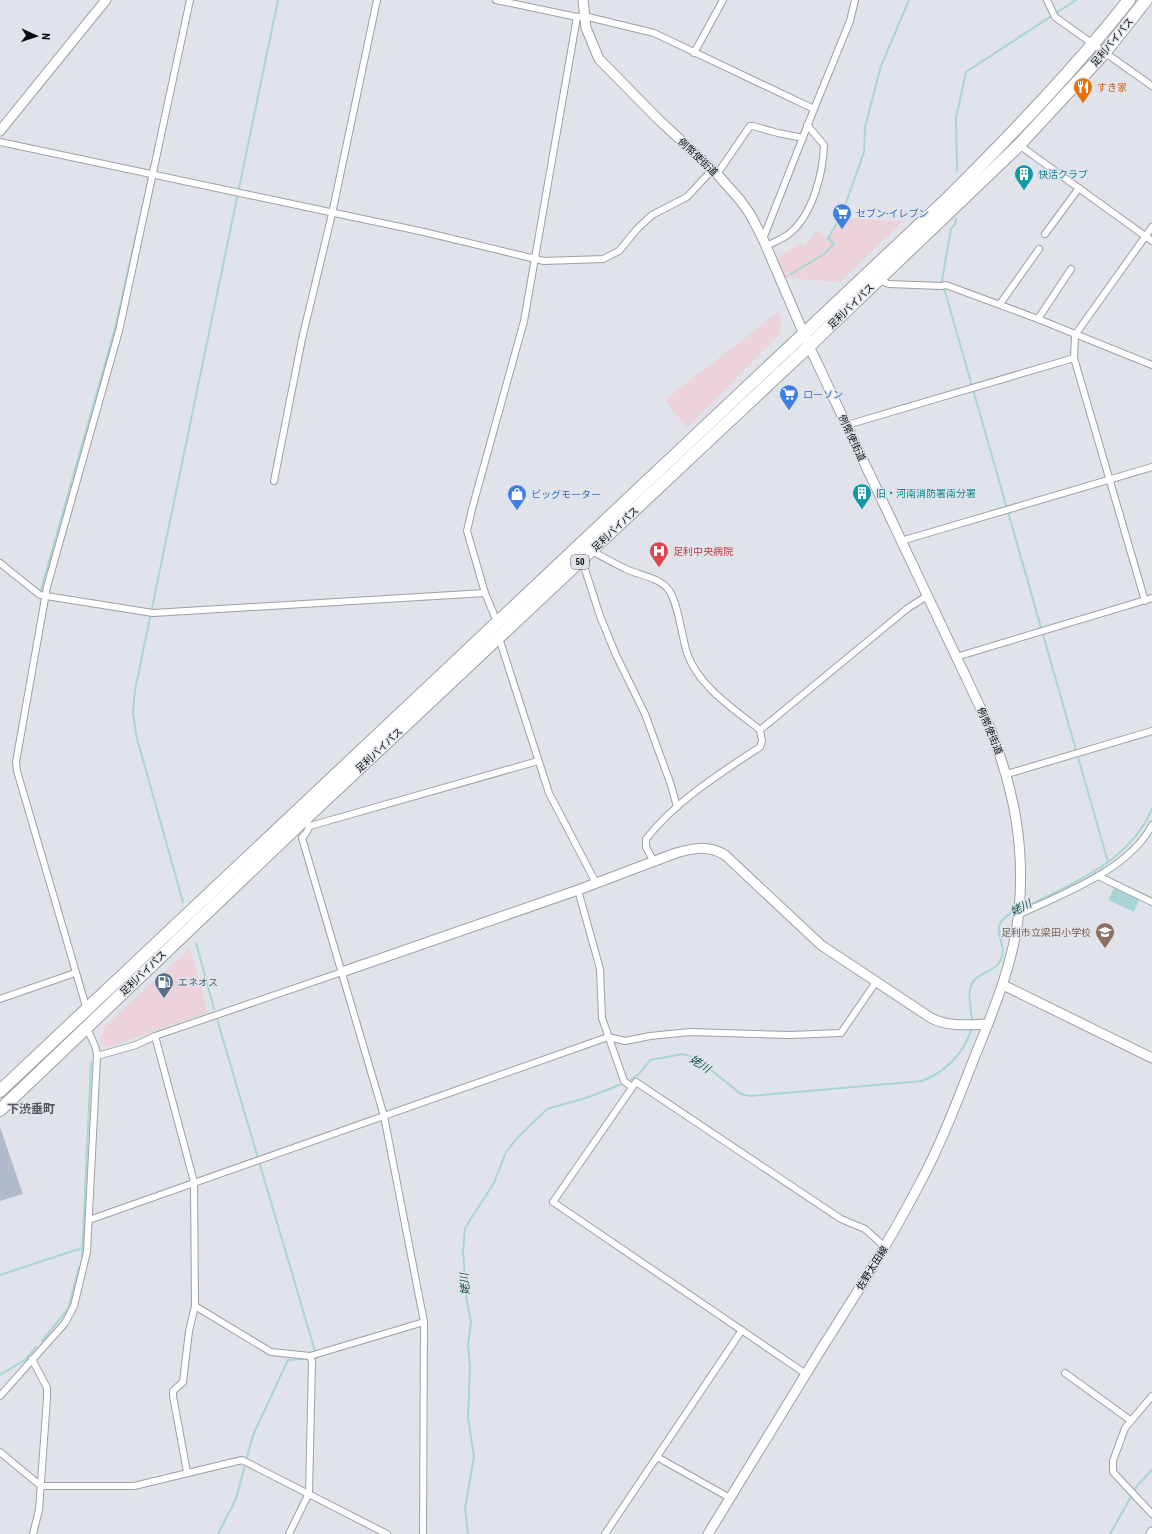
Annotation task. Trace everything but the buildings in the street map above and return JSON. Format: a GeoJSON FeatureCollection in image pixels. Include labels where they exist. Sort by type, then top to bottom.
{"type":"FeatureCollection","features":[{"type":"Feature","properties":{"kind":"highway","name":"足利バイパス"},"geometry":{"type":"LineString","coordinates":[[0,1091],[949,197],[1010,136],[1094,44],[1129,0]]}},
{"type":"Feature","properties":{"kind":"highway","name":"足利バイパス"},"geometry":{"type":"LineString","coordinates":[[0,1110],[87,1027],[308,823],[499,639],[1019,145],[1105,52],[1146,0]]}},
{"type":"Feature","properties":{"kind":"main road"},"geometry":{"type":"LineString","coordinates":[[0,132],[106,0]]}},
{"type":"Feature","properties":{"kind":"main road","name":"例幣使街道"},"geometry":{"type":"LineString","coordinates":[[583,0],[580,17],[588,38],[599,59],[606,68],[715,172],[740,200],[750,214],[809,346],[990,728],[1007,774],[1013,796],[1020,839],[1021,876],[1019,910],[1010,961],[1002,985]]}},
{"type":"Feature","properties":{"kind":"main road"},"geometry":{"type":"LineString","coordinates":[[342,972],[578,890],[690,849],[709,848],[717,850],[737,866],[821,945],[938,1022],[951,1024],[984,1024]]}},
{"type":"Feature","properties":{"kind":"main road"},"geometry":{"type":"LineString","coordinates":[[1002,985],[1152,1058]]}},
{"type":"Feature","properties":{"kind":"main road","name":"佐野太田線"},"geometry":{"type":"LineString","coordinates":[[708,1534],[885,1247],[921,1182],[941,1140],[984,1024],[1002,985]]}},
{"type":"Feature","properties":{"kind":"street"},"geometry":{"type":"LineString","coordinates":[[0,1396],[70,1315],[87,1252],[97,1056],[97,1048],[90,1037],[87,1027],[87,1009],[75,973],[17,771],[17,752],[45,596],[119,331],[190,0]]}},
{"type":"Feature","properties":{"kind":"street"},"geometry":{"type":"LineString","coordinates":[[274,481],[302,339],[332,214],[378,0]]}},
{"type":"Feature","properties":{"kind":"street"},"geometry":{"type":"LineString","coordinates":[[496,0],[654,33],[814,108]]}},
{"type":"Feature","properties":{"kind":"street"},"geometry":{"type":"LineString","coordinates":[[694,53],[723,0]]}},
{"type":"Feature","properties":{"kind":"street"},"geometry":{"type":"LineString","coordinates":[[764,243],[807,125],[850,21],[855,0]]}},
{"type":"Feature","properties":{"kind":"street"},"geometry":{"type":"LineString","coordinates":[[1047,0],[1054,14],[1152,86]]}},
{"type":"Feature","properties":{"kind":"street"},"geometry":{"type":"LineString","coordinates":[[580,17],[524,321],[467,531],[485,593],[497,622],[499,639],[549,793],[596,883]]}},
{"type":"Feature","properties":{"kind":"street"},"geometry":{"type":"LineString","coordinates":[[764,243],[784,238],[795,228],[808,209],[816,191],[822,171],[824,145],[807,125]]}},
{"type":"Feature","properties":{"kind":"street"},"geometry":{"type":"LineString","coordinates":[[0,142],[544,261],[603,259],[619,251],[637,229],[652,214],[687,197],[715,172],[750,126],[803,138]]}},
{"type":"Feature","properties":{"kind":"street"},"geometry":{"type":"LineString","coordinates":[[1019,145],[1152,241]]}},
{"type":"Feature","properties":{"kind":"street"},"geometry":{"type":"LineString","coordinates":[[1045,234],[1079,188]]}},
{"type":"Feature","properties":{"kind":"street"},"geometry":{"type":"LineString","coordinates":[[1144,601],[1074,358],[1075,335],[1152,227]]}},
{"type":"Feature","properties":{"kind":"street"},"geometry":{"type":"LineString","coordinates":[[1000,304],[1039,249]]}},
{"type":"Feature","properties":{"kind":"street"},"geometry":{"type":"LineString","coordinates":[[1038,319],[1071,269]]}},
{"type":"Feature","properties":{"kind":"street"},"geometry":{"type":"LineString","coordinates":[[878,280],[889,284],[943,286],[1000,304],[1152,365]]}},
{"type":"Feature","properties":{"kind":"street"},"geometry":{"type":"LineString","coordinates":[[847,425],[1074,358]]}},
{"type":"Feature","properties":{"kind":"street"},"geometry":{"type":"LineString","coordinates":[[901,541],[1152,467]]}},
{"type":"Feature","properties":{"kind":"street"},"geometry":{"type":"LineString","coordinates":[[592,551],[624,568],[660,582],[669,589],[681,624],[687,653],[695,669],[705,684],[760,730],[762,741],[760,747],[719,774],[677,807],[646,839],[646,847],[654,862]]}},
{"type":"Feature","properties":{"kind":"street"},"geometry":{"type":"LineString","coordinates":[[582,560],[600,616],[616,655],[645,714],[672,785],[677,807]]}},
{"type":"Feature","properties":{"kind":"street"},"geometry":{"type":"LineString","coordinates":[[0,563],[39,594],[45,596],[153,613],[485,593]]}},
{"type":"Feature","properties":{"kind":"street"},"geometry":{"type":"LineString","coordinates":[[760,730],[908,608],[927,596]]}},
{"type":"Feature","properties":{"kind":"street"},"geometry":{"type":"LineString","coordinates":[[956,656],[1152,598]]}},
{"type":"Feature","properties":{"kind":"street"},"geometry":{"type":"LineString","coordinates":[[1007,774],[1152,731]]}},
{"type":"Feature","properties":{"kind":"street"},"geometry":{"type":"LineString","coordinates":[[423,1534],[424,1322],[384,1116],[302,838],[310,830],[308,823],[538,761]]}},
{"type":"Feature","properties":{"kind":"street"},"geometry":{"type":"LineString","coordinates":[[1019,910],[1098,876],[1124,858],[1141,841],[1152,825]]}},
{"type":"Feature","properties":{"kind":"street"},"geometry":{"type":"LineString","coordinates":[[1098,876],[1152,902]]}},
{"type":"Feature","properties":{"kind":"street"},"geometry":{"type":"LineString","coordinates":[[578,890],[600,969],[602,1018],[624,1081],[632,1088]]}},
{"type":"Feature","properties":{"kind":"street"},"geometry":{"type":"LineString","coordinates":[[97,1056],[136,1045],[155,1036],[342,972]]}},
{"type":"Feature","properties":{"kind":"street"},"geometry":{"type":"LineString","coordinates":[[0,998],[75,973]]}},
{"type":"Feature","properties":{"kind":"street"},"geometry":{"type":"LineString","coordinates":[[89,1220],[608,1037],[625,1041],[650,1036],[690,1032],[790,1035],[841,1033],[876,982]]}},
{"type":"Feature","properties":{"kind":"street"},"geometry":{"type":"LineString","coordinates":[[155,1036],[194,1182],[195,1306],[189,1331],[183,1382],[173,1390],[187,1472]]}},
{"type":"Feature","properties":{"kind":"street"},"geometry":{"type":"LineString","coordinates":[[806,1374],[554,1202],[636,1082],[841,1219],[865,1229],[885,1247]]}},
{"type":"Feature","properties":{"kind":"street"},"geometry":{"type":"LineString","coordinates":[[195,1306],[272,1352],[310,1356],[424,1322]]}},
{"type":"Feature","properties":{"kind":"street"},"geometry":{"type":"LineString","coordinates":[[605,1534],[742,1330]]}},
{"type":"Feature","properties":{"kind":"street"},"geometry":{"type":"LineString","coordinates":[[289,1534],[309,1493],[312,1362],[310,1356]]}},
{"type":"Feature","properties":{"kind":"street"},"geometry":{"type":"LineString","coordinates":[[32,1359],[47,1388],[39,1510],[33,1534]]}},
{"type":"Feature","properties":{"kind":"street"},"geometry":{"type":"LineString","coordinates":[[1065,1373],[1130,1420]]}},
{"type":"Feature","properties":{"kind":"street"},"geometry":{"type":"LineString","coordinates":[[1152,1396],[1130,1420],[1120,1438],[1112,1466],[1114,1472],[1152,1514]]}},
{"type":"Feature","properties":{"kind":"street"},"geometry":{"type":"LineString","coordinates":[[0,1452],[41,1486],[134,1486],[187,1472],[242,1460],[387,1534]]}},
{"type":"Feature","properties":{"kind":"street"},"geometry":{"type":"LineString","coordinates":[[657,1457],[730,1498]]}},
{"type":"Feature","properties":{"kind":"shaded area"},"geometry":{"type":"Polygon","coordinates":[[[841,218],[903,221],[840,282],[785,278],[777,258],[800,243],[805,246],[817,230],[833,244],[824,253],[790,274],[824,255],[835,244],[829,238],[841,218]]]}},
{"type":"Feature","properties":{"kind":"shaded area"},"geometry":{"type":"Polygon","coordinates":[[[778,312],[781,318],[780,333],[687,428],[665,400],[778,312]]]}},
{"type":"Feature","properties":{"kind":"shaded area"},"geometry":{"type":"Polygon","coordinates":[[[1114,888],[1139,900],[1134,912],[1108,900],[1114,888]]]}},
{"type":"Feature","properties":{"kind":"shaded area"},"geometry":{"type":"Polygon","coordinates":[[[190,948],[208,1013],[108,1047],[100,1041],[105,1026],[190,948]]]}},
{"type":"Feature","properties":{"kind":"shaded area"},"geometry":{"type":"Polygon","coordinates":[[[0,1127],[23,1194],[0,1201],[0,1127]]]}},
{"type":"Feature","properties":{"kind":"waterway"},"geometry":{"type":"LineString","coordinates":[[180,34],[187,0]]}},
{"type":"Feature","properties":{"kind":"waterway"},"geometry":{"type":"LineString","coordinates":[[183,902],[136,735],[133,712],[135,690],[278,0]]}},
{"type":"Feature","properties":{"kind":"waterway"},"geometry":{"type":"LineString","coordinates":[[791,274],[824,254],[834,244],[828,238],[841,217],[864,152],[865,127],[881,66],[909,0]]}},
{"type":"Feature","properties":{"kind":"waterway"},"geometry":{"type":"LineString","coordinates":[[957,171],[956,118],[966,72],[1076,0]]}},
{"type":"Feature","properties":{"kind":"waterway"},"geometry":{"type":"LineString","coordinates":[[41,590],[115,328],[143,205]]}},
{"type":"Feature","properties":{"kind":"waterway"},"geometry":{"type":"LineString","coordinates":[[956,219],[955,224],[951,229],[942,281],[1108,862]]}},
{"type":"Feature","properties":{"kind":"waterway","name":"姥川"},"geometry":{"type":"LineString","coordinates":[[1023,908],[1079,880],[1114,857],[1129,843],[1142,827],[1152,809]]}},
{"type":"Feature","properties":{"kind":"waterway","name":"姥川"},"geometry":{"type":"LineString","coordinates":[[972,1023],[969,997],[970,989],[978,977],[996,967],[999,963],[1003,949],[999,930],[1000,923],[1005,917],[1015,911]]}},
{"type":"Feature","properties":{"kind":"waterway"},"geometry":{"type":"LineString","coordinates":[[196,943],[214,1009]]}},
{"type":"Feature","properties":{"kind":"waterway"},"geometry":{"type":"LineString","coordinates":[[217,1019],[317,1358],[288,1360],[253,1435],[236,1499],[218,1534]]}},
{"type":"Feature","properties":{"kind":"waterway","name":"姥川"},"geometry":{"type":"LineString","coordinates":[[468,1534],[465,1508],[474,1457],[468,1417],[470,1366],[468,1345],[471,1322],[466,1296],[463,1251],[465,1228],[494,1183],[506,1152],[518,1137],[547,1109],[589,1097],[629,1081],[639,1074],[650,1060],[683,1054],[696,1058],[741,1094],[750,1096],[922,1081],[947,1067],[965,1045],[972,1027]]}},
{"type":"Feature","properties":{"kind":"waterway"},"geometry":{"type":"LineString","coordinates":[[82,1257],[91,1062]]}},
{"type":"Feature","properties":{"kind":"waterway"},"geometry":{"type":"LineString","coordinates":[[0,1275],[82,1248]]}},
{"type":"Feature","properties":{"kind":"waterway"},"geometry":{"type":"LineString","coordinates":[[42,1341],[68,1309],[79,1267]]}},
{"type":"Feature","properties":{"kind":"waterway"},"geometry":{"type":"LineString","coordinates":[[0,1375],[25,1360],[36,1347]]}},
{"type":"Feature","properties":{"kind":"waterway"},"geometry":{"type":"LineString","coordinates":[[1110,1534],[1137,1486],[1152,1470]]}},
{"type":"Feature","properties":{"kind":"place","name":"すき家"},"geometry":{"type":"Point","coordinates":[1083,104]}},
{"type":"Feature","properties":{"kind":"place","name":"快活クラブ"},"geometry":{"type":"Point","coordinates":[1024,191]}},
{"type":"Feature","properties":{"kind":"place","name":"セブン-イレブン"},"geometry":{"type":"Point","coordinates":[842,230]}},
{"type":"Feature","properties":{"kind":"place","name":"ローソン"},"geometry":{"type":"Point","coordinates":[789,411]}},
{"type":"Feature","properties":{"kind":"place","name":"旧・河南消防署南分署"},"geometry":{"type":"Point","coordinates":[862,510]}},
{"type":"Feature","properties":{"kind":"place","name":"ビッグモーター"},"geometry":{"type":"Point","coordinates":[517,511]}},
{"type":"Feature","properties":{"kind":"place","name":"足利中央病院"},"geometry":{"type":"Point","coordinates":[659,568]}},
{"type":"Feature","properties":{"kind":"place","name":"足利市立梁田小学校"},"geometry":{"type":"Point","coordinates":[1105,949]}},
{"type":"Feature","properties":{"kind":"place","name":"エネオス"},"geometry":{"type":"Point","coordinates":[164,999]}},
{"type":"Feature","properties":{"kind":"district","name":"下渋垂町"},"geometry":{"type":"Point","coordinates":[31,1109]}}]}
